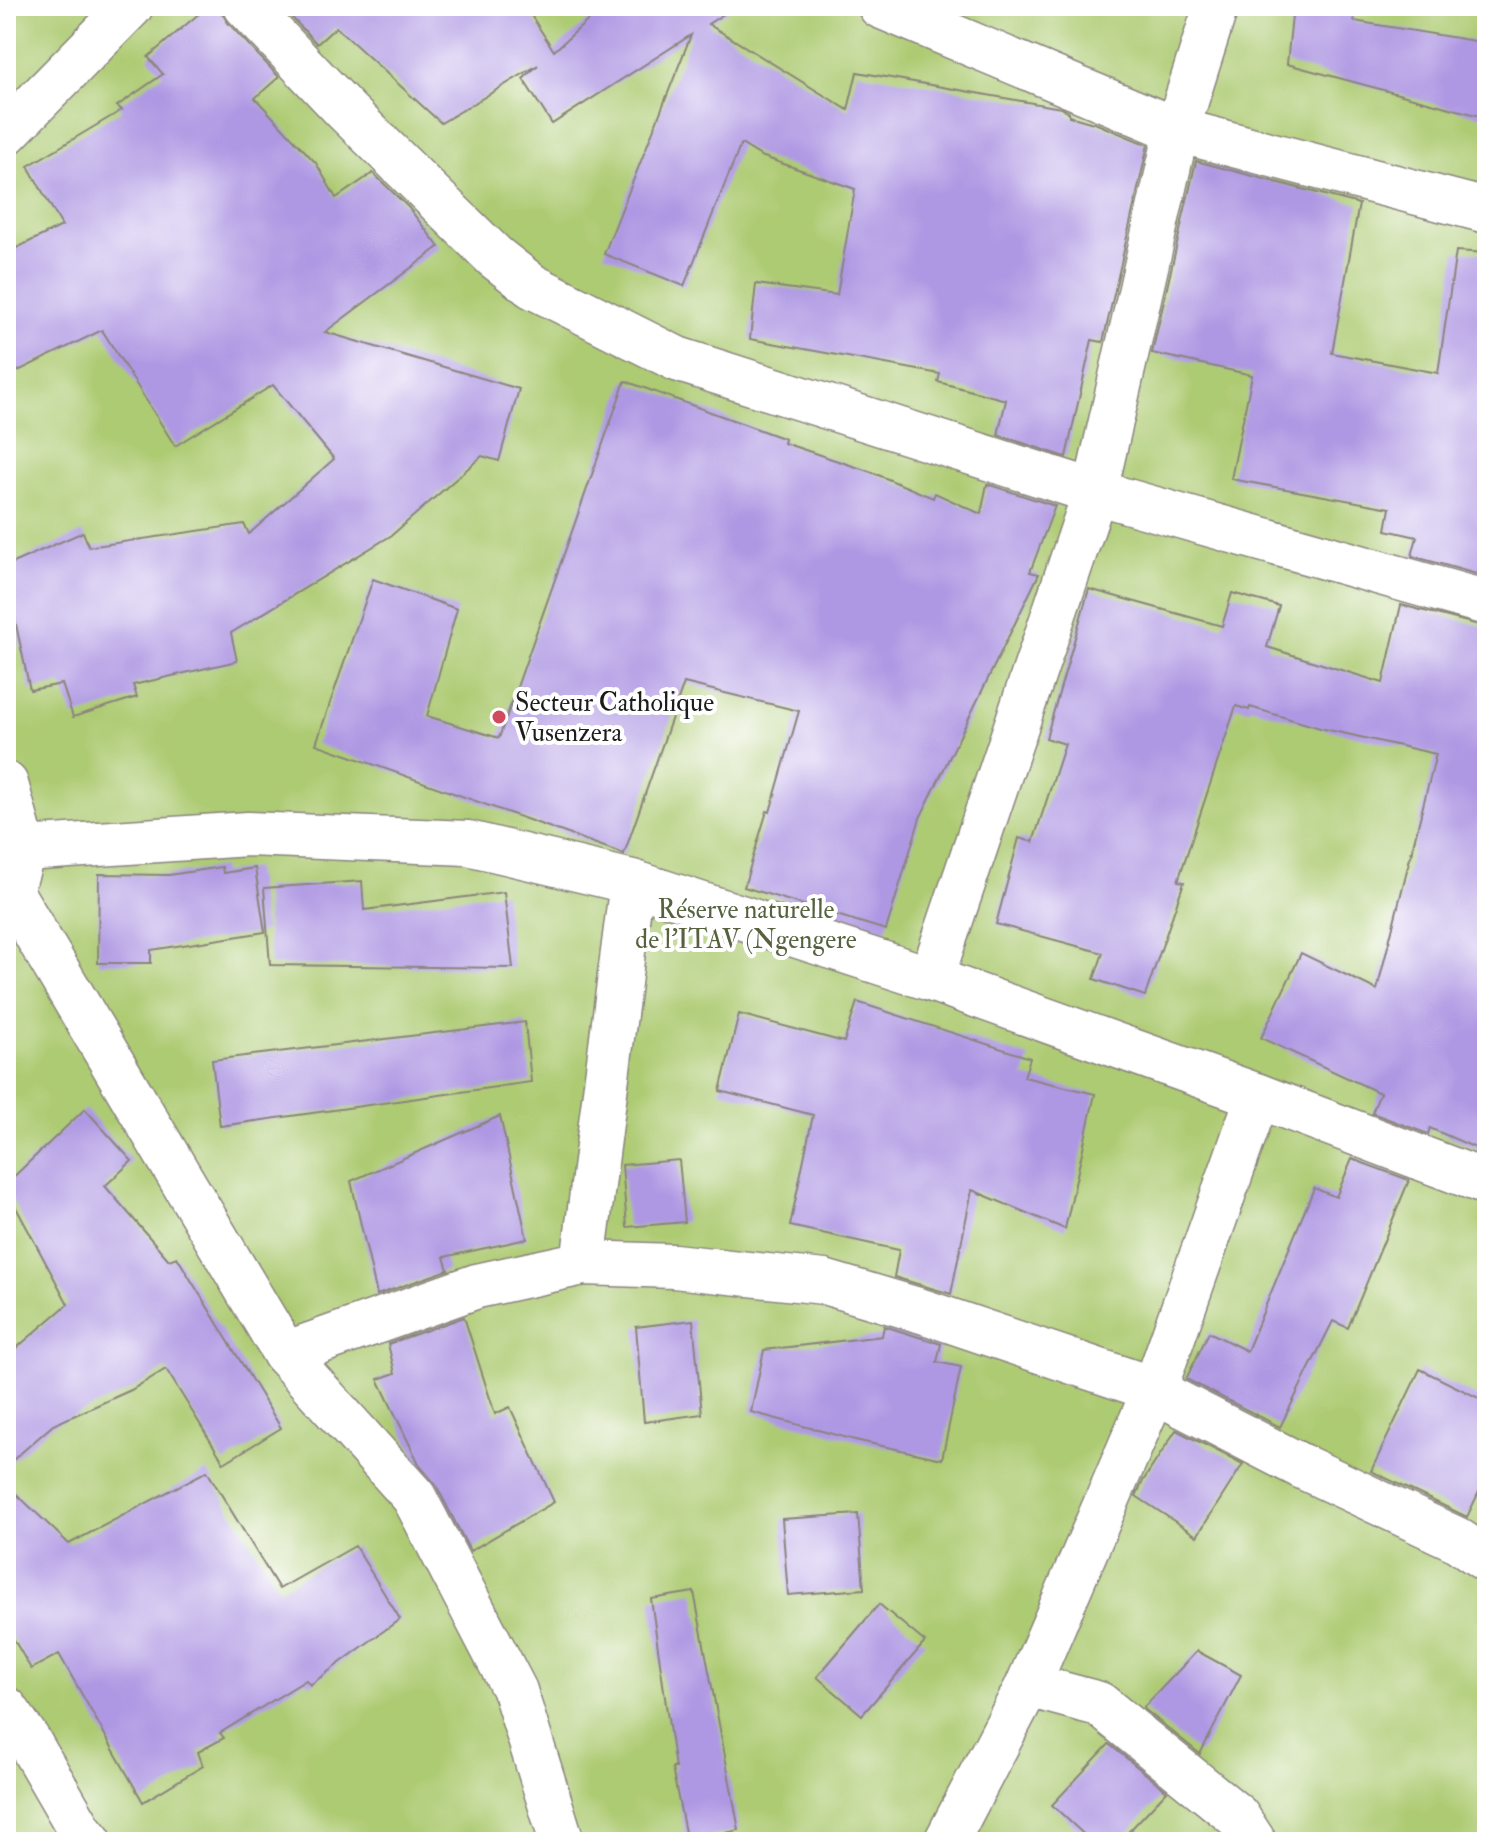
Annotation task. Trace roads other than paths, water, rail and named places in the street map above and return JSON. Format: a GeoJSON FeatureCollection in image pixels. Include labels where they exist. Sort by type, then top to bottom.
{"type":"FeatureCollection","features":[{"type":"Feature","properties":{"kind":"street"},"geometry":{"type":"LineString","coordinates":[[6,133],[131,6]]}},
{"type":"Feature","properties":{"kind":"street"},"geometry":{"type":"LineString","coordinates":[[246,6],[346,111],[495,257],[532,286],[677,359],[1095,492],[1487,603]]}},
{"type":"Feature","properties":{"kind":"street"},"geometry":{"type":"LineString","coordinates":[[880,6],[1177,130],[1487,211]]}},
{"type":"Feature","properties":{"kind":"street"},"geometry":{"type":"LineString","coordinates":[[931,979],[1095,492],[1177,130],[1216,6]]}},
{"type":"Feature","properties":{"kind":"street"},"geometry":{"type":"LineString","coordinates":[[6,784],[24,849],[8,896],[285,1354],[414,1497],[515,1691],[562,1842]]}},
{"type":"Feature","properties":{"kind":"street"},"geometry":{"type":"LineString","coordinates":[[24,849],[248,834],[468,843],[632,882],[931,979],[1258,1096],[1487,1183]]}},
{"type":"Feature","properties":{"kind":"street"},"geometry":{"type":"LineString","coordinates":[[583,1263],[632,882]]}},
{"type":"Feature","properties":{"kind":"street"},"geometry":{"type":"LineString","coordinates":[[946,1842],[1028,1685],[1154,1391],[1258,1096]]}},
{"type":"Feature","properties":{"kind":"street"},"geometry":{"type":"LineString","coordinates":[[285,1354],[477,1286],[583,1263],[674,1266],[824,1282],[925,1312],[1154,1391],[1301,1466],[1456,1539],[1487,1560]]}},
{"type":"Feature","properties":{"kind":"street"},"geometry":{"type":"LineString","coordinates":[[1028,1685],[1099,1704],[1237,1816],[1254,1842]]}},
{"type":"Feature","properties":{"kind":"street"},"geometry":{"type":"LineString","coordinates":[[6,1709],[90,1842]]}},
{"type":"Feature","properties":{"kind":"place","name":"Secteur Catholique Vusenzera"},"geometry":{"type":"Point","coordinates":[499,717]}},
{"type":"Feature","properties":{"kind":"park label","name":"Réserve naturelle de l'ITAV (Ngengere"},"geometry":{"type":"Point","coordinates":[746,924]}}]}
